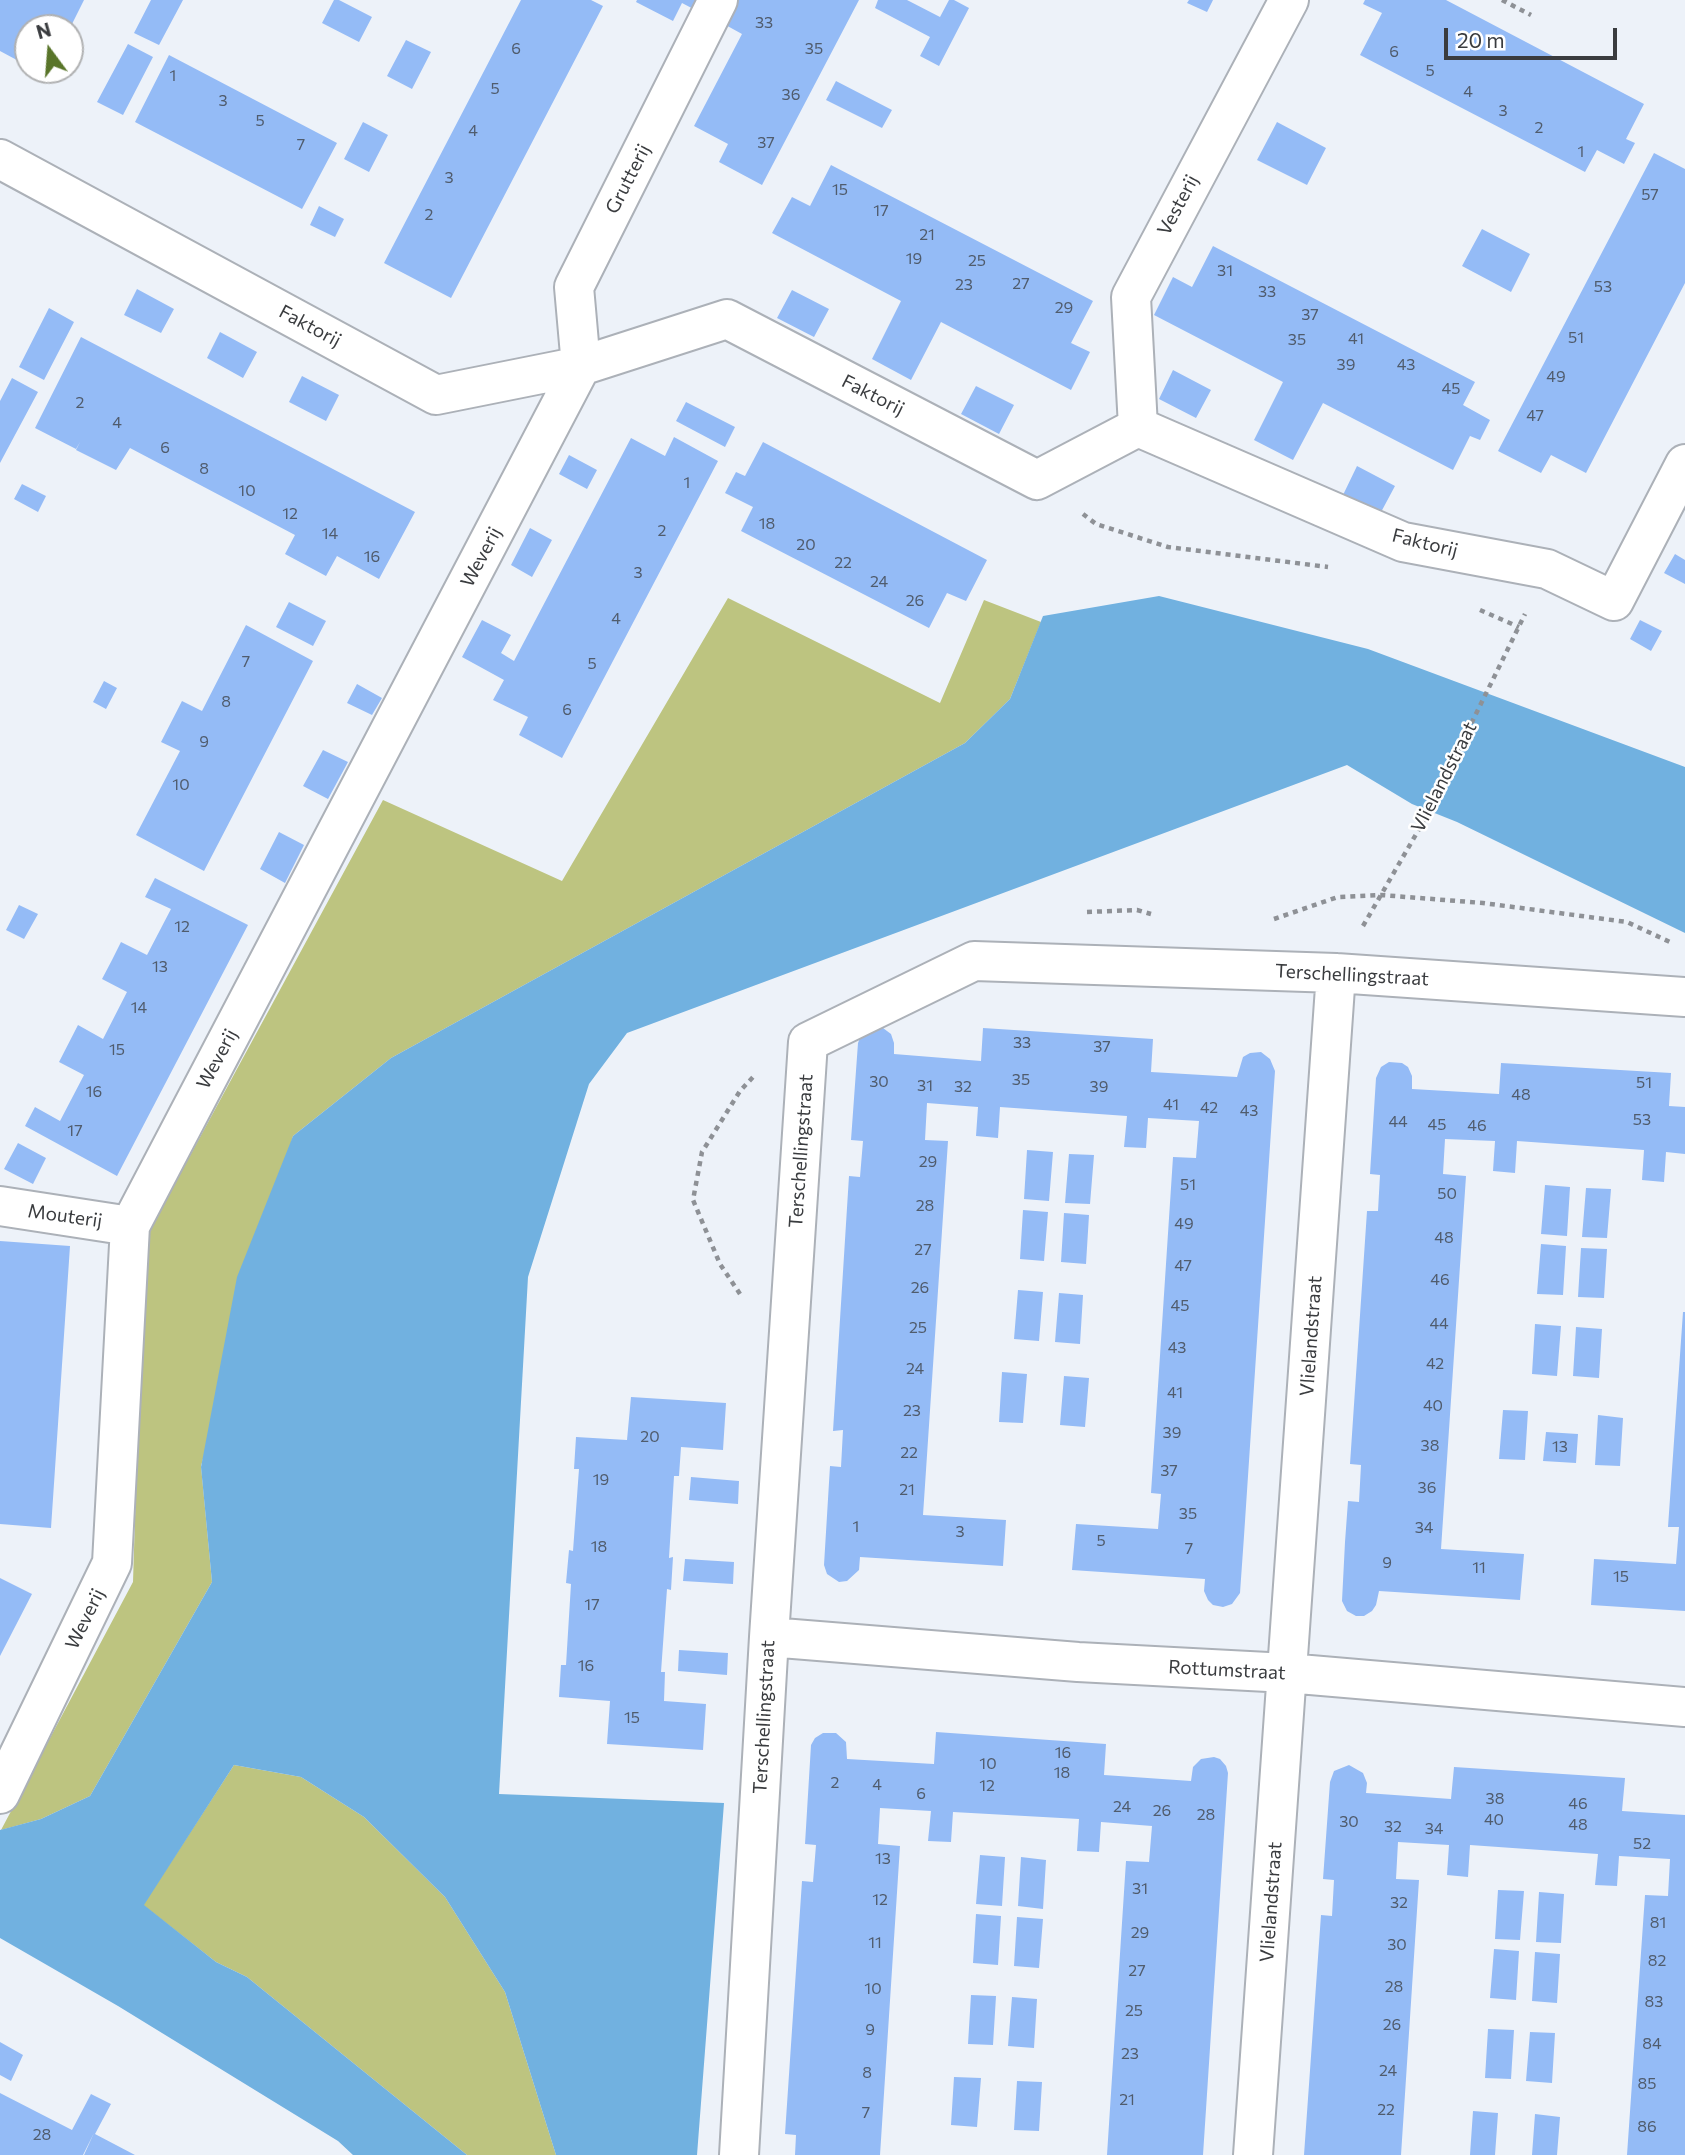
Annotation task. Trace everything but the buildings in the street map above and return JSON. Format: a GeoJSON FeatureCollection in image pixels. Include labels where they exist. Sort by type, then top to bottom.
{"type":"FeatureCollection","features":[{"type":"Feature","properties":{"kind":"street","name":"Grutterij"},"geometry":{"type":"LineString","coordinates":[[582,366],[573,287],[718,0]]}},
{"type":"Feature","properties":{"kind":"street","name":"Vesterij"},"geometry":{"type":"LineString","coordinates":[[1138,427],[1131,296],[1289,0]]}},
{"type":"Feature","properties":{"kind":"street","name":"Faktorij"},"geometry":{"type":"LineString","coordinates":[[0,159],[436,395],[582,366],[727,319],[1037,480]]}},
{"type":"Feature","properties":{"kind":"street","name":"Weverij"},"geometry":{"type":"LineString","coordinates":[[0,1794],[112,1563],[130,1226],[582,366]]}},
{"type":"Feature","properties":{"kind":"street"},"geometry":{"type":"LineString","coordinates":[[1037,480],[1138,427]]}},
{"type":"Feature","properties":{"kind":"street","name":"Faktorij"},"geometry":{"type":"LineString","coordinates":[[1138,427],[1403,542],[1548,569],[1614,601],[1685,464]]}},
{"type":"Feature","properties":{"kind":"street","name":"Terschellingstraat"},"geometry":{"type":"LineString","coordinates":[[739,2155],[769,1637],[808,1042],[974,961],[1336,973],[1685,997]]}},
{"type":"Feature","properties":{"kind":"street","name":"Vlielandstraat"},"geometry":{"type":"LineString","coordinates":[[1253,2155],[1336,973]]}},
{"type":"Feature","properties":{"kind":"street","name":"Mouterij"},"geometry":{"type":"LineString","coordinates":[[0,1206],[130,1226]]}},
{"type":"Feature","properties":{"kind":"street","name":"Rottumstraat"},"geometry":{"type":"LineString","coordinates":[[769,1637],[1078,1662],[1287,1673],[1685,1707]]}},
{"type":"Feature","properties":{"kind":"path"},"geometry":{"type":"LineString","coordinates":[[1502,0],[1531,15]]}},
{"type":"Feature","properties":{"kind":"path"},"geometry":{"type":"LineString","coordinates":[[1037,480],[1096,524],[1168,547],[1332,567]]}},
{"type":"Feature","properties":{"kind":"path","name":"Vlielandstraat"},"geometry":{"type":"LineString","coordinates":[[1336,973],[1422,824],[1548,569]]}},
{"type":"Feature","properties":{"kind":"path"},"geometry":{"type":"LineString","coordinates":[[1468,605],[1518,627]]}},
{"type":"Feature","properties":{"kind":"path"},"geometry":{"type":"LineString","coordinates":[[1381,895],[1482,903],[1627,922],[1673,944]]}},
{"type":"Feature","properties":{"kind":"green space"},"geometry":{"type":"Polygon","coordinates":[[[728,598],[940,703],[984,600],[1041,622],[1010,699],[965,743],[391,1058],[293,1136],[201,1466],[212,1582],[90,1796],[41,1819],[1,1830],[133,1582],[144,1228],[155,1220],[383,800],[562,881],[728,598]]]}},
{"type":"Feature","properties":{"kind":"green space"},"geometry":{"type":"Polygon","coordinates":[[[234,1765],[301,1777],[364,1817],[445,1897],[505,1992],[556,2155],[467,2155],[247,1977],[216,1962],[143,1905],[234,1765]]]}},
{"type":"Feature","properties":{"kind":"water"},"geometry":{"type":"Polygon","coordinates":[[[1159,596],[1368,649],[1685,767],[1685,933],[1457,822],[1412,804],[1347,765],[627,1033],[589,1084],[528,1277],[499,1794],[724,1803],[697,2155],[556,2155],[505,1992],[445,1897],[364,1817],[301,1777],[234,1765],[144,1905],[216,1962],[247,1977],[467,2155],[353,2155],[338,2141],[118,2006],[0,1938],[0,1830],[41,1819],[90,1796],[212,1582],[201,1467],[237,1277],[293,1136],[391,1058],[965,743],[1010,699],[1043,616],[1159,596]]]}}]}
